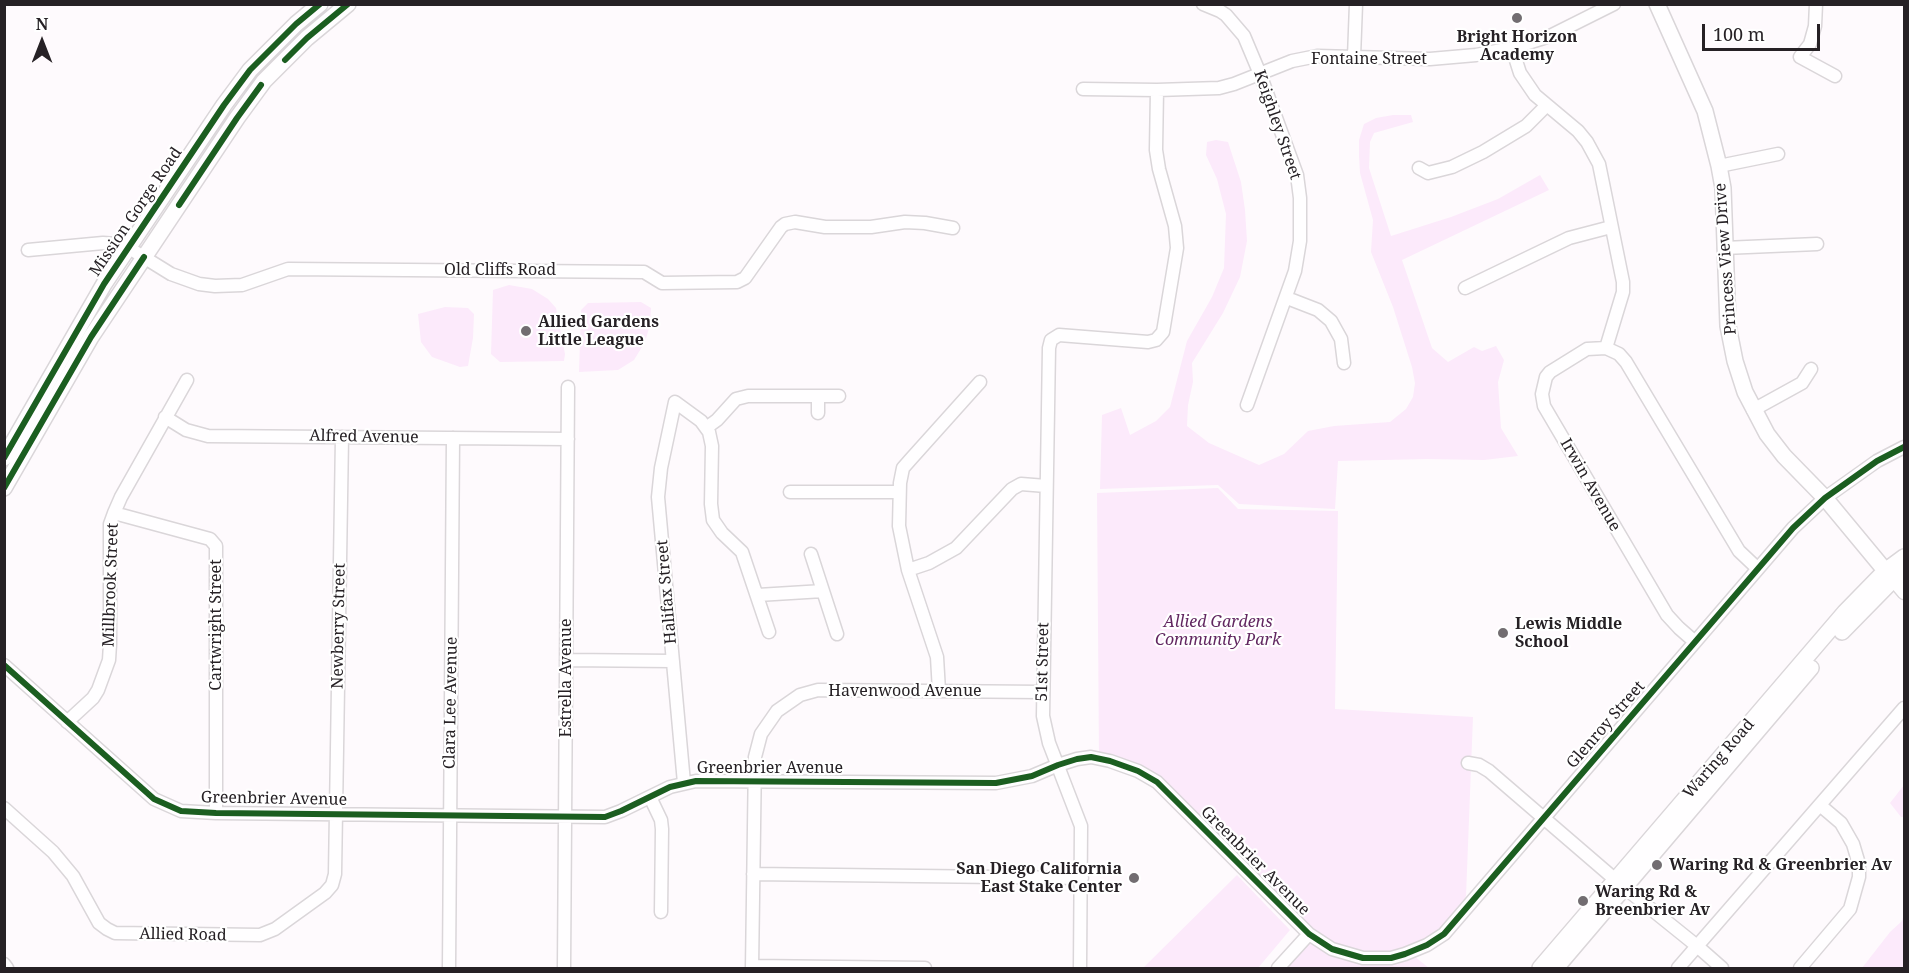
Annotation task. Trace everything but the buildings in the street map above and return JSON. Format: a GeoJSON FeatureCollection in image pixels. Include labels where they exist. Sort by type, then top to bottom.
{"type":"FeatureCollection","features":[{"type":"Feature","properties":{"kind":"main road","name":"Mission Gorge Road"},"geometry":{"type":"LineString","coordinates":[[4,458],[104,284],[224,105],[250,70],[296,24],[320,4]]}},
{"type":"Feature","properties":{"kind":"main road","name":"Mission Gorge Road"},"geometry":{"type":"LineString","coordinates":[[4,488],[91,337],[237,118],[264,81],[307,38],[348,4]]}},
{"type":"Feature","properties":{"kind":"main road","name":"Princess View Drive"},"geometry":{"type":"LineString","coordinates":[[1657,4],[1705,111],[1719,166],[1728,326],[1735,361],[1745,392],[1767,434],[1784,456],[1894,574]]}},
{"type":"Feature","properties":{"kind":"main road","name":"Waring Road"},"geometry":{"type":"LineString","coordinates":[[1540,969],[1620,884],[1894,574],[1905,557]]}},
{"type":"Feature","properties":{"kind":"main road","name":"Waring Road"},"geometry":{"type":"LineString","coordinates":[[1556,969],[1620,884]]}},
{"type":"Feature","properties":{"kind":"street","name":"Keighley Street"},"geometry":{"type":"LineString","coordinates":[[1203,4],[1222,8],[1244,36],[1260,74],[1299,186],[1300,241],[1295,271],[1247,405]]}},
{"type":"Feature","properties":{"kind":"street"},"geometry":{"type":"LineString","coordinates":[[1354,57],[1356,4]]}},
{"type":"Feature","properties":{"kind":"street","name":"Fontaine Street"},"geometry":{"type":"LineString","coordinates":[[1083,89],[1219,88],[1292,61],[1317,56],[1430,59],[1476,55],[1512,48],[1550,36],[1614,4]]}},
{"type":"Feature","properties":{"kind":"street"},"geometry":{"type":"LineString","coordinates":[[1816,4],[1815,26],[1810,44],[1800,57],[1835,76]]}},
{"type":"Feature","properties":{"kind":"street"},"geometry":{"type":"LineString","coordinates":[[1512,48],[1520,73],[1535,95],[1578,131],[1599,164],[1623,282],[1623,292],[1606,348],[1619,354],[1626,362],[1739,551],[1757,568]]}},
{"type":"Feature","properties":{"kind":"street","name":"51st Street"},"geometry":{"type":"LineString","coordinates":[[1080,969],[1081,826],[1049,743],[1043,716],[1049,348],[1051,340],[1059,335],[1148,342],[1156,340],[1163,332],[1177,248],[1175,226],[1156,150],[1157,90]]}},
{"type":"Feature","properties":{"kind":"street"},"geometry":{"type":"LineString","coordinates":[[1419,168],[1428,173],[1452,167],[1483,152],[1526,126],[1546,106]]}},
{"type":"Feature","properties":{"kind":"street"},"geometry":{"type":"LineString","coordinates":[[1719,166],[1778,154]]}},
{"type":"Feature","properties":{"kind":"street","name":"Old Cliffs Road"},"geometry":{"type":"LineString","coordinates":[[28,250],[103,243],[117,244],[129,248],[171,274],[199,284],[215,286],[242,285],[288,269],[644,272],[662,283],[737,282],[745,278],[785,224],[795,222],[825,227],[871,227],[915,222],[953,228]]}},
{"type":"Feature","properties":{"kind":"street"},"geometry":{"type":"LineString","coordinates":[[1465,288],[1569,238],[1611,227]]}},
{"type":"Feature","properties":{"kind":"street"},"geometry":{"type":"LineString","coordinates":[[1724,248],[1817,244]]}},
{"type":"Feature","properties":{"kind":"street"},"geometry":{"type":"LineString","coordinates":[[1287,298],[1318,310],[1331,321],[1341,339],[1344,363]]}},
{"type":"Feature","properties":{"kind":"street","name":"Irwin Avenue"},"geometry":{"type":"LineString","coordinates":[[1606,348],[1587,349],[1550,372],[1546,377],[1542,394],[1544,406],[1667,615],[1695,642]]}},
{"type":"Feature","properties":{"kind":"street"},"geometry":{"type":"LineString","coordinates":[[1753,410],[1802,383],[1811,369]]}},
{"type":"Feature","properties":{"kind":"street","name":"Millbrook Street"},"geometry":{"type":"LineString","coordinates":[[67,722],[93,698],[109,660],[110,524],[121,497],[187,380]]}},
{"type":"Feature","properties":{"kind":"street"},"geometry":{"type":"LineString","coordinates":[[939,691],[937,657],[908,570],[899,526],[899,492],[903,468],[980,382]]}},
{"type":"Feature","properties":{"kind":"street","name":"Estrella Avenue"},"geometry":{"type":"LineString","coordinates":[[564,969],[568,387]]}},
{"type":"Feature","properties":{"kind":"street"},"geometry":{"type":"LineString","coordinates":[[769,632],[742,552],[722,533],[713,520],[712,446],[706,428],[717,420],[736,399],[748,396],[838,396]]}},
{"type":"Feature","properties":{"kind":"street"},"geometry":{"type":"LineString","coordinates":[[818,396],[818,412]]}},
{"type":"Feature","properties":{"kind":"street","name":"Halifax Street"},"geometry":{"type":"LineString","coordinates":[[684,783],[658,497],[661,468],[675,402],[701,421],[706,428]]}},
{"type":"Feature","properties":{"kind":"street","name":"Alfred Avenue"},"geometry":{"type":"LineString","coordinates":[[165,417],[186,430],[208,435],[568,439]]}},
{"type":"Feature","properties":{"kind":"street","name":"Newberry Street"},"geometry":{"type":"LineString","coordinates":[[336,814],[342,437]]}},
{"type":"Feature","properties":{"kind":"street","name":"Clara Lee Avenue"},"geometry":{"type":"LineString","coordinates":[[449,969],[453,438]]}},
{"type":"Feature","properties":{"kind":"street","name":"Glenroy Street"},"geometry":{"type":"LineString","coordinates":[[1309,934],[1332,949],[1363,958],[1391,958],[1427,945],[1444,933],[1793,528],[1825,498],[1877,461],[1905,447]]}},
{"type":"Feature","properties":{"kind":"street"},"geometry":{"type":"LineString","coordinates":[[908,570],[929,563],[956,548],[1012,489],[1021,484],[1046,486]]}},
{"type":"Feature","properties":{"kind":"street"},"geometry":{"type":"LineString","coordinates":[[790,492],[899,492]]}},
{"type":"Feature","properties":{"kind":"street","name":"Cartwright Street"},"geometry":{"type":"LineString","coordinates":[[114,513],[210,539],[216,546],[216,813]]}},
{"type":"Feature","properties":{"kind":"street"},"geometry":{"type":"LineString","coordinates":[[811,554],[837,634]]}},
{"type":"Feature","properties":{"kind":"street"},"geometry":{"type":"LineString","coordinates":[[1894,574],[1905,593]]}},
{"type":"Feature","properties":{"kind":"street"},"geometry":{"type":"LineString","coordinates":[[758,595],[823,591]]}},
{"type":"Feature","properties":{"kind":"street"},"geometry":{"type":"LineString","coordinates":[[566,660],[673,661]]}},
{"type":"Feature","properties":{"kind":"street","name":"Greenbrier Avenue"},"geometry":{"type":"LineString","coordinates":[[4,665],[154,799],[181,811],[605,817],[670,787],[696,781],[996,783],[1032,777],[1058,765],[1091,757],[1138,771],[1157,782],[1309,934]]}},
{"type":"Feature","properties":{"kind":"street","name":"Havenwood Avenue"},"geometry":{"type":"LineString","coordinates":[[752,967],[756,749],[765,726],[777,711],[800,695],[818,690],[1043,692]]}},
{"type":"Feature","properties":{"kind":"street"},"geometry":{"type":"LineString","coordinates":[[1678,969],[1905,708]]}},
{"type":"Feature","properties":{"kind":"street"},"geometry":{"type":"LineString","coordinates":[[1468,763],[1479,765],[1489,771],[1722,969]]}},
{"type":"Feature","properties":{"kind":"street"},"geometry":{"type":"LineString","coordinates":[[650,797],[661,820],[662,829],[661,912]]}},
{"type":"Feature","properties":{"kind":"street"},"geometry":{"type":"LineString","coordinates":[[1800,969],[1850,909],[1859,877],[1859,864],[1853,844],[1841,823],[1821,806]]}},
{"type":"Feature","properties":{"kind":"street","name":"Allied Road"},"geometry":{"type":"LineString","coordinates":[[4,808],[53,852],[73,876],[103,927],[115,933],[128,934],[254,936],[275,928],[326,893],[332,885],[335,874],[336,814]]}},
{"type":"Feature","properties":{"kind":"street"},"geometry":{"type":"LineString","coordinates":[[753,874],[1082,878]]}},
{"type":"Feature","properties":{"kind":"street"},"geometry":{"type":"LineString","coordinates":[[1278,969],[1309,934]]}},
{"type":"Feature","properties":{"kind":"street"},"geometry":{"type":"LineString","coordinates":[[4,964],[6,969]]}},
{"type":"Feature","properties":{"kind":"street"},"geometry":{"type":"LineString","coordinates":[[752,967],[926,969]]}},
{"type":"Feature","properties":{"kind":"green space"},"geometry":{"type":"Polygon","coordinates":[[[1411,115],[1413,122],[1374,133],[1370,142],[1369,168],[1391,236],[1498,199],[1540,175],[1549,190],[1402,260],[1432,348],[1448,362],[1474,347],[1482,351],[1496,346],[1504,360],[1498,382],[1501,428],[1518,456],[1484,460],[1338,461],[1335,509],[1239,504],[1218,485],[1100,489],[1102,415],[1121,408],[1130,435],[1156,421],[1170,407],[1187,341],[1212,297],[1224,268],[1226,214],[1217,179],[1206,155],[1207,142],[1216,140],[1228,142],[1241,182],[1247,241],[1240,277],[1223,313],[1192,363],[1193,382],[1188,405],[1187,426],[1209,443],[1259,465],[1284,454],[1308,431],[1334,426],[1390,422],[1406,409],[1413,397],[1415,383],[1393,307],[1371,252],[1373,220],[1360,173],[1359,156],[1359,140],[1364,124],[1376,118],[1411,115]]]}},
{"type":"Feature","properties":{"kind":"green space","name":"Allied Gardens Little League"},"geometry":{"type":"Polygon","coordinates":[[[509,285],[532,289],[548,299],[556,308],[565,354],[564,361],[500,362],[491,354],[493,290],[509,285]]]}},
{"type":"Feature","properties":{"kind":"green space"},"geometry":{"type":"Polygon","coordinates":[[[641,302],[651,308],[650,325],[645,342],[634,360],[618,370],[579,372],[581,310],[588,303],[641,302]]]}},
{"type":"Feature","properties":{"kind":"green space"},"geometry":{"type":"Polygon","coordinates":[[[445,307],[468,308],[474,314],[468,366],[460,367],[432,357],[421,342],[418,314],[445,307]]]}},
{"type":"Feature","properties":{"kind":"green space","name":"Allied Gardens Community Park"},"geometry":{"type":"Polygon","coordinates":[[[1218,488],[1238,509],[1338,511],[1335,709],[1473,717],[1466,896],[1450,927],[1410,953],[1429,968],[1278,968],[1308,934],[1163,788],[1099,760],[1097,493],[1218,488]]]}},
{"type":"Feature","properties":{"kind":"green space"},"geometry":{"type":"Polygon","coordinates":[[[1904,785],[1904,817],[1901,817],[1890,803],[1904,785]]]}},
{"type":"Feature","properties":{"kind":"green space"},"geometry":{"type":"Polygon","coordinates":[[[1237,875],[1290,930],[1258,968],[1143,968],[1237,875]]]}},
{"type":"Feature","properties":{"kind":"green space"},"geometry":{"type":"Polygon","coordinates":[[[1904,914],[1904,968],[1862,968],[1890,932],[1902,921],[1904,914]]]}},
{"type":"Feature","properties":{"kind":"cycle path"},"geometry":{"type":"LineString","coordinates":[[4,458],[104,284],[224,105],[250,70],[296,24],[320,4]]}},
{"type":"Feature","properties":{"kind":"cycle path"},"geometry":{"type":"LineString","coordinates":[[285,60],[307,38],[348,4]]}},
{"type":"Feature","properties":{"kind":"cycle path"},"geometry":{"type":"LineString","coordinates":[[179,205],[261,85]]}},
{"type":"Feature","properties":{"kind":"cycle path"},"geometry":{"type":"LineString","coordinates":[[4,488],[91,337],[144,257]]}},
{"type":"Feature","properties":{"kind":"cycle path"},"geometry":{"type":"LineString","coordinates":[[4,665],[154,799],[181,811],[605,817],[670,787],[696,781],[996,783],[1032,776],[1077,759],[1091,757],[1110,761],[1138,771],[1157,782],[1309,934],[1332,949],[1363,958],[1391,958],[1427,945],[1444,934],[1793,528],[1825,498],[1877,461],[1904,447]]}},
{"type":"Feature","properties":{"kind":"place","name":"Bright Horizon Academy"},"geometry":{"type":"Point","coordinates":[1517,18]}},
{"type":"Feature","properties":{"kind":"place","name":"Allied Gardens Little League"},"geometry":{"type":"Point","coordinates":[526,331]}},
{"type":"Feature","properties":{"kind":"place","name":"Lewis Middle School"},"geometry":{"type":"Point","coordinates":[1503,633]}},
{"type":"Feature","properties":{"kind":"place","name":"Waring Rd & Greenbrier Av"},"geometry":{"type":"Point","coordinates":[1657,865]}},
{"type":"Feature","properties":{"kind":"place","name":"San Diego California East Stake Center"},"geometry":{"type":"Point","coordinates":[1134,878]}},
{"type":"Feature","properties":{"kind":"place","name":"Waring Rd & Breenbrier Av"},"geometry":{"type":"Point","coordinates":[1583,901]}}]}
